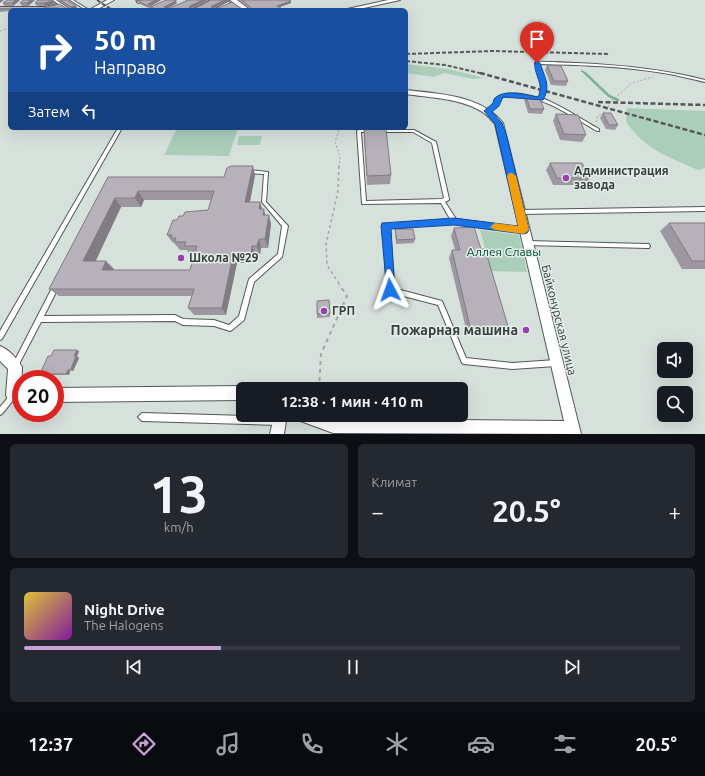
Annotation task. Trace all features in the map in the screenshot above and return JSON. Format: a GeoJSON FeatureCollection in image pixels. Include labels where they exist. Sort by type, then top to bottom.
{"type":"FeatureCollection","features":[{"type":"Feature","properties":{"kind":"street"},"geometry":{"type":"LineString","coordinates":[[95,8],[111,0]]}},
{"type":"Feature","properties":{"kind":"street"},"geometry":{"type":"LineString","coordinates":[[234,0],[242,8]]}},
{"type":"Feature","properties":{"kind":"street"},"geometry":{"type":"LineString","coordinates":[[356,8],[397,0]]}},
{"type":"Feature","properties":{"kind":"street"},"geometry":{"type":"LineString","coordinates":[[408,92],[450,99],[477,106],[488,111]]}},
{"type":"Feature","properties":{"kind":"street","name":"Байконурская улица"},"geometry":{"type":"LineString","coordinates":[[488,111],[499,123],[573,431]]}},
{"type":"Feature","properties":{"kind":"street"},"geometry":{"type":"LineString","coordinates":[[0,352],[15,367],[15,370]]}},
{"type":"Feature","properties":{"kind":"street"},"geometry":{"type":"LineString","coordinates":[[64,394],[236,393]]}},
{"type":"Feature","properties":{"kind":"street"},"geometry":{"type":"LineString","coordinates":[[322,422],[333,426],[573,431]]}},
{"type":"Feature","properties":{"kind":"lane"},"geometry":{"type":"LineString","coordinates":[[54,0],[67,8]]}},
{"type":"Feature","properties":{"kind":"lane"},"geometry":{"type":"LineString","coordinates":[[71,0],[85,8]]}},
{"type":"Feature","properties":{"kind":"lane"},"geometry":{"type":"LineString","coordinates":[[138,2],[143,0]]}},
{"type":"Feature","properties":{"kind":"lane"},"geometry":{"type":"LineString","coordinates":[[196,8],[213,0]]}},
{"type":"Feature","properties":{"kind":"lane"},"geometry":{"type":"LineString","coordinates":[[218,8],[234,0]]}},
{"type":"Feature","properties":{"kind":"lane"},"geometry":{"type":"LineString","coordinates":[[0,7],[4,3]]}},
{"type":"Feature","properties":{"kind":"lane"},"geometry":{"type":"LineString","coordinates":[[15,8],[20,4]]}},
{"type":"Feature","properties":{"kind":"lane"},"geometry":{"type":"LineString","coordinates":[[30,8],[35,4]]}},
{"type":"Feature","properties":{"kind":"lane"},"geometry":{"type":"LineString","coordinates":[[0,7],[45,8],[60,4]]}},
{"type":"Feature","properties":{"kind":"lane"},"geometry":{"type":"LineString","coordinates":[[540,99],[545,91],[537,63],[628,66],[680,74],[705,81]]}},
{"type":"Feature","properties":{"kind":"lane"},"geometry":{"type":"LineString","coordinates":[[488,111],[497,104],[497,99],[501,96],[509,95],[540,99],[598,130]]}},
{"type":"Feature","properties":{"kind":"lane"},"geometry":{"type":"LineString","coordinates":[[0,337],[119,130]]}},
{"type":"Feature","properties":{"kind":"lane"},"geometry":{"type":"LineString","coordinates":[[359,131],[414,131],[434,142],[447,199],[442,201],[364,203],[359,131]]}},
{"type":"Feature","properties":{"kind":"lane"},"geometry":{"type":"LineString","coordinates":[[39,319],[175,318],[183,322],[214,323],[230,328],[242,318],[251,281],[280,255],[285,226],[264,202],[266,173],[240,171]]}},
{"type":"Feature","properties":{"kind":"lane"},"geometry":{"type":"LineString","coordinates":[[442,201],[454,221]]}},
{"type":"Feature","properties":{"kind":"lane"},"geometry":{"type":"LineString","coordinates":[[520,212],[705,209]]}},
{"type":"Feature","properties":{"kind":"lane"},"geometry":{"type":"LineString","coordinates":[[524,230],[454,221],[386,226],[390,290],[440,302],[464,361],[512,366],[556,363]]}},
{"type":"Feature","properties":{"kind":"lane"},"geometry":{"type":"LineString","coordinates":[[527,243],[647,246]]}},
{"type":"Feature","properties":{"kind":"lane"},"geometry":{"type":"LineString","coordinates":[[15,367],[58,282]]}},
{"type":"Feature","properties":{"kind":"lane"},"geometry":{"type":"LineString","coordinates":[[0,412],[12,400]]}},
{"type":"Feature","properties":{"kind":"lane"},"geometry":{"type":"LineString","coordinates":[[142,417],[278,427]]}},
{"type":"Feature","properties":{"kind":"path"},"geometry":{"type":"LineString","coordinates":[[591,126],[597,121],[598,116],[608,109],[609,103],[612,100],[618,97],[633,82],[656,76],[655,71]]}},
{"type":"Feature","properties":{"kind":"path"},"geometry":{"type":"LineString","coordinates":[[319,382],[321,354],[347,296],[327,265],[326,244],[338,191],[340,157],[335,142],[339,130]]}},
{"type":"Feature","properties":{"kind":"green space"},"geometry":{"type":"Polygon","coordinates":[[[408,64],[448,69],[485,78],[473,79],[444,73],[434,77],[408,73],[408,64]]]}},
{"type":"Feature","properties":{"kind":"green space"},"geometry":{"type":"Polygon","coordinates":[[[627,108],[705,111],[705,168],[698,170],[658,152],[642,140],[626,122],[627,108]]]}},
{"type":"Feature","properties":{"kind":"green space"},"geometry":{"type":"Polygon","coordinates":[[[176,130],[237,130],[229,156],[164,155],[176,130]]]}},
{"type":"Feature","properties":{"kind":"green space"},"geometry":{"type":"Polygon","coordinates":[[[239,136],[262,136],[260,145],[237,145],[239,136]]]}},
{"type":"Feature","properties":{"kind":"green space","name":"Аллея Славы"},"geometry":{"type":"Polygon","coordinates":[[[480,230],[519,235],[527,272],[491,271],[480,230]]]}},
{"type":"Feature","properties":{"kind":"building"},"geometry":{"type":"Polygon","coordinates":[[[7,0],[16,0],[12,3],[3,3],[7,0]]]}},
{"type":"Feature","properties":{"kind":"building"},"geometry":{"type":"Polygon","coordinates":[[[23,0],[31,0],[27,3],[20,3],[23,0]]]}},
{"type":"Feature","properties":{"kind":"building"},"geometry":{"type":"Polygon","coordinates":[[[38,0],[52,0],[53,1],[35,3],[38,0]]]}},
{"type":"Feature","properties":{"kind":"building"},"geometry":{"type":"Polygon","coordinates":[[[60,0],[67,0],[76,6],[71,7],[60,0]]]}},
{"type":"Feature","properties":{"kind":"building"},"geometry":{"type":"Polygon","coordinates":[[[142,0],[156,0],[148,4],[152,6],[166,0],[176,0],[164,7],[166,8],[153,8],[139,2],[142,0]]]}},
{"type":"Feature","properties":{"kind":"building"},"geometry":{"type":"Polygon","coordinates":[[[188,0],[203,0],[190,6],[189,8],[170,8],[188,0]]]}},
{"type":"Feature","properties":{"kind":"building"},"geometry":{"type":"Polygon","coordinates":[[[211,0],[225,0],[212,6],[211,8],[196,8],[211,0]]]}},
{"type":"Feature","properties":{"kind":"building"},"geometry":{"type":"Polygon","coordinates":[[[242,0],[291,1],[277,6],[281,8],[250,8],[242,0]]]}},
{"type":"Feature","properties":{"kind":"building"},"geometry":{"type":"Polygon","coordinates":[[[232,2],[241,8],[218,8],[232,2]]]}},
{"type":"Feature","properties":{"kind":"building"},"geometry":{"type":"Polygon","coordinates":[[[59,4],[66,8],[59,8],[44,8],[59,4]]]}},
{"type":"Feature","properties":{"kind":"building"},"geometry":{"type":"Polygon","coordinates":[[[547,65],[561,66],[568,81],[554,81],[547,65]]]}},
{"type":"Feature","properties":{"kind":"building"},"geometry":{"type":"Polygon","coordinates":[[[526,96],[539,97],[544,109],[530,109],[526,96]]]}},
{"type":"Feature","properties":{"kind":"building"},"geometry":{"type":"Polygon","coordinates":[[[603,113],[611,113],[618,125],[609,125],[603,113]]]}},
{"type":"Feature","properties":{"kind":"building"},"geometry":{"type":"Polygon","coordinates":[[[556,114],[578,115],[586,135],[564,134],[556,114]]]}},
{"type":"Feature","properties":{"kind":"building"},"geometry":{"type":"Polygon","coordinates":[[[364,130],[386,130],[391,175],[367,176],[364,130]]]}},
{"type":"Feature","properties":{"kind":"building"},"geometry":{"type":"Polygon","coordinates":[[[550,163],[582,163],[590,178],[557,178],[550,163]]]}},
{"type":"Feature","properties":{"kind":"building"},"geometry":{"type":"Polygon","coordinates":[[[231,166],[253,166],[245,202],[260,202],[259,209],[264,209],[263,215],[269,215],[265,239],[259,239],[257,246],[252,246],[251,255],[233,255],[222,308],[188,308],[194,289],[49,289],[108,177],[224,177],[227,168],[231,166]],[[138,191],[135,198],[115,198],[83,261],[106,261],[102,270],[190,270],[197,246],[184,246],[186,242],[175,242],[176,238],[171,238],[172,235],[167,235],[173,220],[177,220],[179,216],[183,216],[185,212],[208,210],[214,191],[138,191]]]}},
{"type":"Feature","properties":{"kind":"building"},"geometry":{"type":"Polygon","coordinates":[[[669,223],[705,223],[705,261],[692,261],[669,223]]]}},
{"type":"Feature","properties":{"kind":"building"},"geometry":{"type":"Polygon","coordinates":[[[474,227],[481,249],[485,249],[508,326],[470,327],[452,250],[460,250],[454,228],[474,227]]]}},
{"type":"Feature","properties":{"kind":"building"},"geometry":{"type":"Polygon","coordinates":[[[395,229],[413,229],[415,239],[397,240],[395,229]]]}},
{"type":"Feature","properties":{"kind":"building","name":"ГРП"},"geometry":{"type":"Polygon","coordinates":[[[329,300],[330,314],[317,314],[317,301],[329,300]]]}},
{"type":"Feature","properties":{"kind":"building"},"geometry":{"type":"Polygon","coordinates":[[[54,350],[77,350],[71,369],[68,370],[66,374],[64,374],[64,370],[42,370],[48,356],[51,356],[54,350]]]}},
{"type":"Feature","properties":{"kind":"waterway"},"geometry":{"type":"LineString","coordinates":[[582,71],[586,74]]}},
{"type":"Feature","properties":{"kind":"waterway"},"geometry":{"type":"LineString","coordinates":[[585,73],[609,96],[618,100]]}},
{"type":"Feature","properties":{"kind":"railway"},"geometry":{"type":"LineString","coordinates":[[97,0],[109,8]]}},
{"type":"Feature","properties":{"kind":"railway"},"geometry":{"type":"LineString","coordinates":[[408,54],[493,51],[610,54]]}},
{"type":"Feature","properties":{"kind":"railway"},"geometry":{"type":"LineString","coordinates":[[408,61],[445,65],[482,73]]}},
{"type":"Feature","properties":{"kind":"railway"},"geometry":{"type":"LineString","coordinates":[[482,73],[705,135]]}},
{"type":"Feature","properties":{"kind":"railway"},"geometry":{"type":"LineString","coordinates":[[598,102],[705,105]]}},
{"type":"Feature","properties":{"kind":"slow traffic"},"geometry":{"type":"LineString","coordinates":[[495,227],[524,230],[512,176]]}},
{"type":"Feature","properties":{"kind":"place","name":"Администрация завода"},"geometry":{"type":"Point","coordinates":[566,178]}},
{"type":"Feature","properties":{"kind":"place","name":"Школа №29"},"geometry":{"type":"Point","coordinates":[181,258]}},
{"type":"Feature","properties":{"kind":"place","name":"ГРП"},"geometry":{"type":"Point","coordinates":[324,311]}},
{"type":"Feature","properties":{"kind":"place","name":"Пожарная машина"},"geometry":{"type":"Point","coordinates":[526,330]}},
{"type":"Feature","properties":{"kind":"route"},"geometry":{"type":"LineString","coordinates":[[390,290],[386,226],[446,223],[454,221],[524,230],[499,123],[488,111],[497,104],[497,99],[501,96],[509,95],[540,99],[545,91],[537,63]]}}]}
